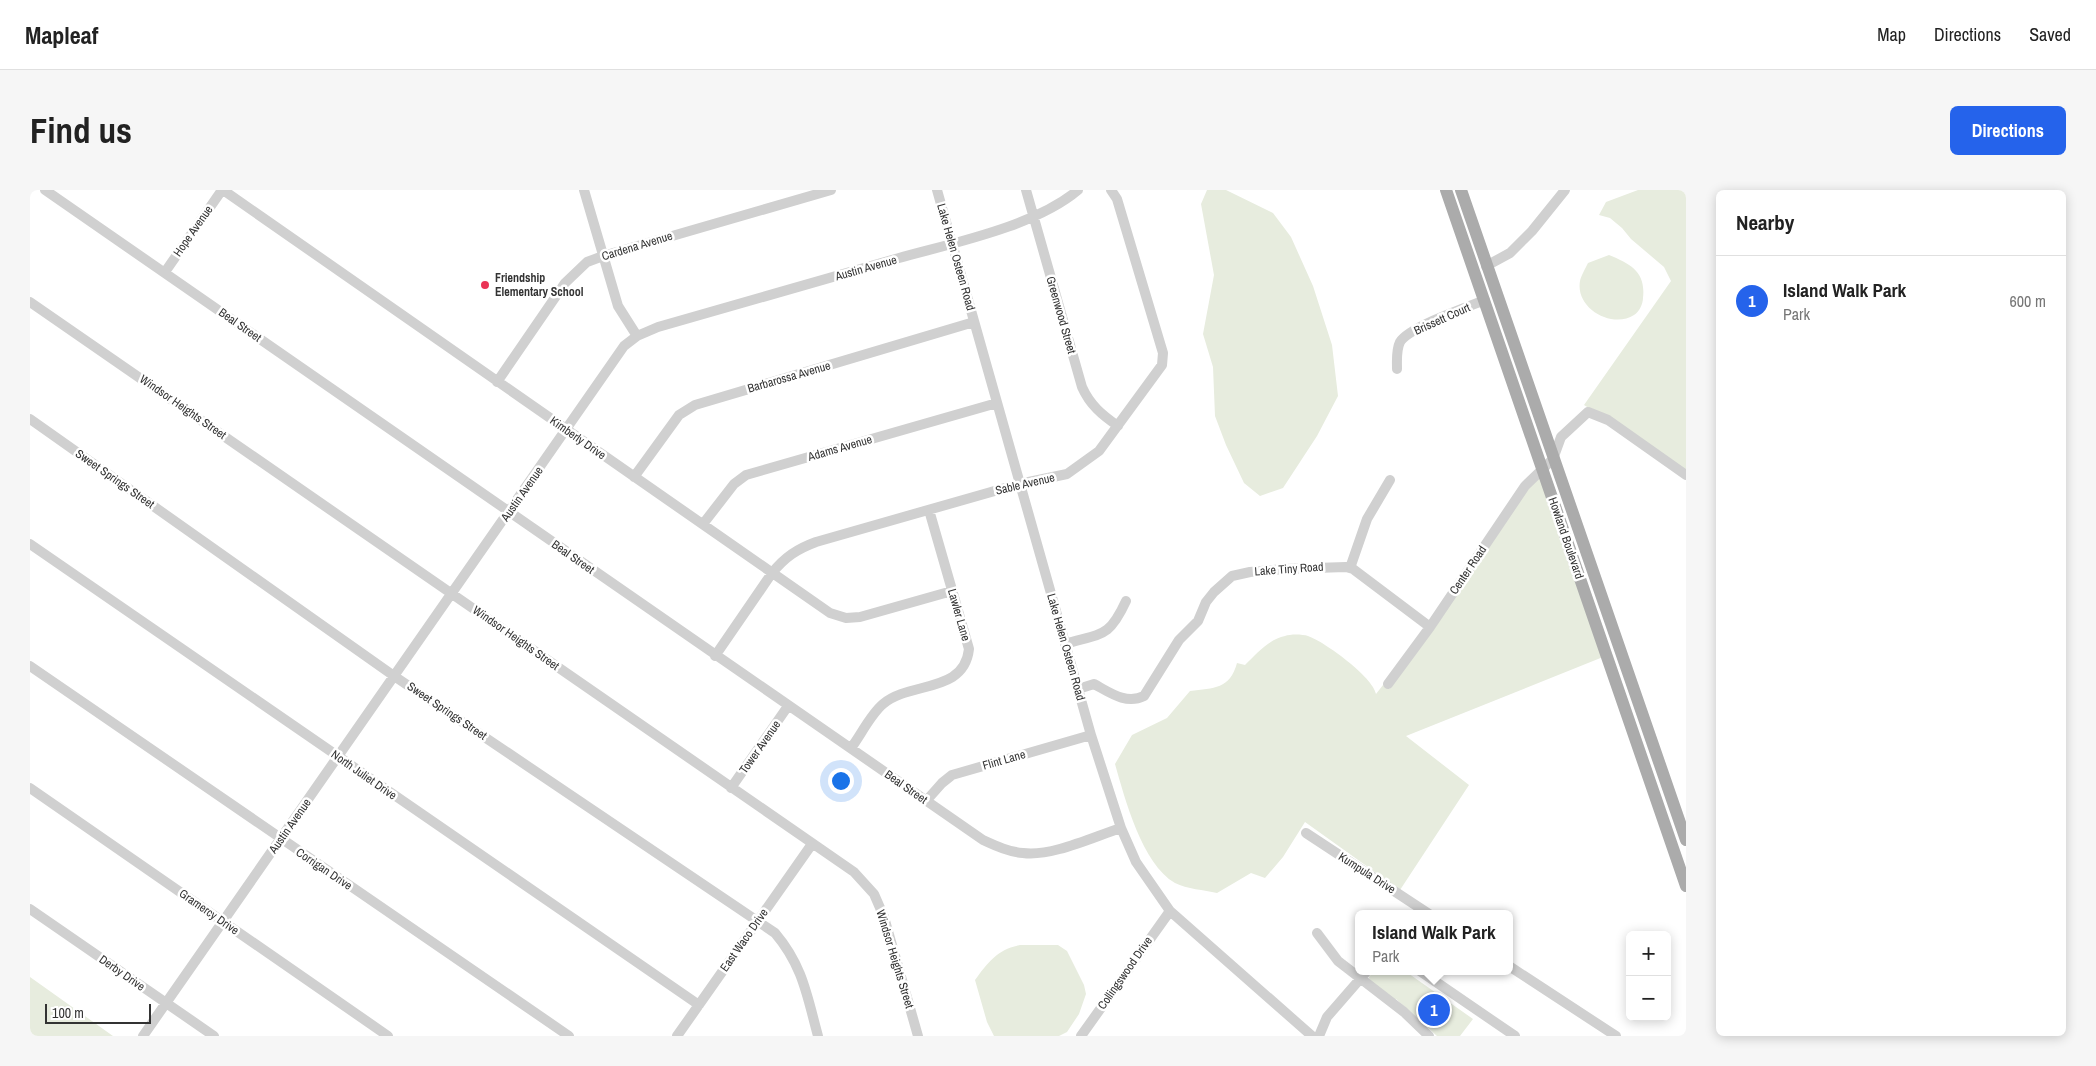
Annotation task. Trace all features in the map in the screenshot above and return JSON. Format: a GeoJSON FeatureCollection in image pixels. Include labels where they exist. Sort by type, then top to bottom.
{"type":"FeatureCollection","features":[{"type":"Feature","properties":{"kind":"main road","name":"Howland Boulevard"},"geometry":{"type":"LineString","coordinates":[[1446,190],[1686,886]]}},
{"type":"Feature","properties":{"kind":"main road","name":"Howland Boulevard"},"geometry":{"type":"LineString","coordinates":[[1461,190],[1686,840]]}},
{"type":"Feature","properties":{"kind":"main road"},"geometry":{"type":"LineString","coordinates":[[1663,818],[1674,833],[1686,864]]}},
{"type":"Feature","properties":{"kind":"street","name":"Beal Street"},"geometry":{"type":"LineString","coordinates":[[45,190],[983,840],[1006,850],[1024,854],[1045,852],[1121,828]]}},
{"type":"Feature","properties":{"kind":"street","name":"Hope Avenue"},"geometry":{"type":"LineString","coordinates":[[165,272],[222,190]]}},
{"type":"Feature","properties":{"kind":"street","name":"Kimberly Drive"},"geometry":{"type":"LineString","coordinates":[[222,190],[830,613],[846,618],[860,617],[952,591]]}},
{"type":"Feature","properties":{"kind":"street"},"geometry":{"type":"LineString","coordinates":[[584,190],[618,306],[637,336]]}},
{"type":"Feature","properties":{"kind":"street","name":"Cardena Avenue"},"geometry":{"type":"LineString","coordinates":[[497,382],[566,283],[587,262],[831,190]]}},
{"type":"Feature","properties":{"kind":"street","name":"Lake Helen Osteen Road"},"geometry":{"type":"LineString","coordinates":[[936,190],[1091,735],[1121,828],[1136,862],[1170,911],[1312,1036]]}},
{"type":"Feature","properties":{"kind":"street","name":"Greenwood Street"},"geometry":{"type":"LineString","coordinates":[[1026,190],[1082,387],[1100,414],[1118,426]]}},
{"type":"Feature","properties":{"kind":"street","name":"Austin Avenue"},"geometry":{"type":"LineString","coordinates":[[143,1036],[452,593],[510,513],[624,346],[637,336],[658,327],[951,243],[1033,217],[1053,208],[1078,190]]}},
{"type":"Feature","properties":{"kind":"street","name":"Sable Avenue"},"geometry":{"type":"LineString","coordinates":[[715,656],[782,560],[797,550],[1019,484],[1067,474],[1099,451],[1162,365],[1163,352],[1117,199],[1111,190]]}},
{"type":"Feature","properties":{"kind":"street"},"geometry":{"type":"LineString","coordinates":[[1486,266],[1510,253],[1532,231],[1565,190]]}},
{"type":"Feature","properties":{"kind":"street","name":"Brissett Court"},"geometry":{"type":"LineString","coordinates":[[1397,369],[1399,344],[1404,336],[1427,324],[1485,300]]}},
{"type":"Feature","properties":{"kind":"street","name":"Windsor Heights Street"},"geometry":{"type":"LineString","coordinates":[[30,302],[854,872],[874,894],[884,917],[918,1036]]}},
{"type":"Feature","properties":{"kind":"street","name":"Barbarossa Avenue"},"geometry":{"type":"LineString","coordinates":[[634,477],[680,415],[696,405],[974,322]]}},
{"type":"Feature","properties":{"kind":"street","name":"Adams Avenue"},"geometry":{"type":"LineString","coordinates":[[703,524],[734,484],[746,475],[997,403]]}},
{"type":"Feature","properties":{"kind":"street"},"geometry":{"type":"LineString","coordinates":[[1553,459],[1562,438],[1588,412],[1608,420],[1686,475]]}},
{"type":"Feature","properties":{"kind":"street","name":"Sweet Springs Street"},"geometry":{"type":"LineString","coordinates":[[30,419],[394,676],[775,933],[790,950],[803,977],[818,1036]]}},
{"type":"Feature","properties":{"kind":"street","name":"Center Road"},"geometry":{"type":"LineString","coordinates":[[1388,684],[1430,627],[1525,486],[1553,459]]}},
{"type":"Feature","properties":{"kind":"street"},"geometry":{"type":"LineString","coordinates":[[1390,480],[1367,519],[1350,568],[1430,627]]}},
{"type":"Feature","properties":{"kind":"street","name":"Lawler Lane"},"geometry":{"type":"LineString","coordinates":[[851,748],[882,704],[898,694],[946,681],[959,674],[968,659],[969,649],[929,510]]}},
{"type":"Feature","properties":{"kind":"street","name":"North Juliet Drive"},"geometry":{"type":"LineString","coordinates":[[30,544],[699,1005]]}},
{"type":"Feature","properties":{"kind":"street","name":"Lake Tiny Road"},"geometry":{"type":"LineString","coordinates":[[1078,689],[1094,684],[1121,698],[1136,700],[1144,696],[1179,640],[1198,621],[1210,597],[1232,576],[1250,572],[1284,569],[1350,568]]}},
{"type":"Feature","properties":{"kind":"street"},"geometry":{"type":"LineString","coordinates":[[1065,644],[1106,632],[1117,621],[1126,601]]}},
{"type":"Feature","properties":{"kind":"street","name":"Corrigan Drive"},"geometry":{"type":"LineString","coordinates":[[30,666],[569,1036]]}},
{"type":"Feature","properties":{"kind":"street","name":"Tower Avenue"},"geometry":{"type":"LineString","coordinates":[[731,788],[788,706]]}},
{"type":"Feature","properties":{"kind":"street","name":"Flint Lane"},"geometry":{"type":"LineString","coordinates":[[926,801],[942,782],[952,775],[1091,735]]}},
{"type":"Feature","properties":{"kind":"street","name":"Gramercy Drive"},"geometry":{"type":"LineString","coordinates":[[30,788],[388,1036]]}},
{"type":"Feature","properties":{"kind":"street","name":"Kumpula Drive"},"geometry":{"type":"LineString","coordinates":[[1306,833],[1423,910]]}},
{"type":"Feature","properties":{"kind":"street","name":"East Waco Drive"},"geometry":{"type":"LineString","coordinates":[[677,1036],[812,844]]}},
{"type":"Feature","properties":{"kind":"street","name":"Derby Drive"},"geometry":{"type":"LineString","coordinates":[[30,909],[214,1036]]}},
{"type":"Feature","properties":{"kind":"street","name":"Collingswood Drive"},"geometry":{"type":"LineString","coordinates":[[1081,1036],[1170,911]]}},
{"type":"Feature","properties":{"kind":"street"},"geometry":{"type":"LineString","coordinates":[[1317,933],[1338,961],[1355,970]]}},
{"type":"Feature","properties":{"kind":"street"},"geometry":{"type":"LineString","coordinates":[[1513,969],[1616,1036]]}},
{"type":"Feature","properties":{"kind":"street"},"geometry":{"type":"LineString","coordinates":[[1319,1036],[1327,1017],[1364,975],[1429,1036]]}},
{"type":"Feature","properties":{"kind":"street"},"geometry":{"type":"LineString","coordinates":[[1426,975],[1515,1036]]}},
{"type":"Feature","properties":{"kind":"shaded area"},"geometry":{"type":"Polygon","coordinates":[[[1207,190],[1226,190],[1273,213],[1291,237],[1313,286],[1332,345],[1338,396],[1317,436],[1283,488],[1260,496],[1244,483],[1215,416],[1213,367],[1203,334],[1214,275],[1201,204],[1207,190]]]}},
{"type":"Feature","properties":{"kind":"shaded area"},"geometry":{"type":"Polygon","coordinates":[[[1638,190],[1686,190],[1686,470],[1584,405],[1671,281],[1664,267],[1631,239],[1622,228],[1610,218],[1599,215],[1606,202],[1638,190]]]}},
{"type":"Feature","properties":{"kind":"shaded area"},"geometry":{"type":"Polygon","coordinates":[[[1609,255],[1635,270],[1642,282],[1643,300],[1639,310],[1636,314],[1625,319],[1616,320],[1597,314],[1583,300],[1580,291],[1580,281],[1588,263],[1609,255]]]}},
{"type":"Feature","properties":{"kind":"shaded area"},"geometry":{"type":"Polygon","coordinates":[[[1540,476],[1603,657],[1406,736],[1469,785],[1400,890],[1305,822],[1283,857],[1265,878],[1251,873],[1217,893],[1180,885],[1163,874],[1153,861],[1136,830],[1115,764],[1132,735],[1167,718],[1190,691],[1220,686],[1230,678],[1237,663],[1245,665],[1268,644],[1287,635],[1305,635],[1325,645],[1358,670],[1373,687],[1376,694],[1383,685],[1389,689],[1435,626],[1527,489],[1540,476]]]}},
{"type":"Feature","properties":{"kind":"shaded area"},"geometry":{"type":"Polygon","coordinates":[[[1020,945],[1058,945],[1067,951],[1084,985],[1086,994],[1079,1014],[1067,1032],[1059,1036],[994,1036],[987,1022],[975,980],[994,957],[1012,947],[1020,945]]]}},
{"type":"Feature","properties":{"kind":"shaded area"},"geometry":{"type":"Polygon","coordinates":[[[1371,975],[1411,975],[1473,1019],[1460,1036],[1437,1036],[1396,999],[1390,1000],[1370,983],[1371,975]]]}},
{"type":"Feature","properties":{"kind":"shaded area"},"geometry":{"type":"Polygon","coordinates":[[[30,977],[113,1036],[30,1036],[30,977]]]}},
{"type":"Feature","properties":{"kind":"place","name":"Friendship Elementary School"},"geometry":{"type":"Point","coordinates":[485,285]}},
{"type":"Feature","properties":{"kind":"place","name":"Island Walk Park"},"geometry":{"type":"Point","coordinates":[1434,1010]}}]}
